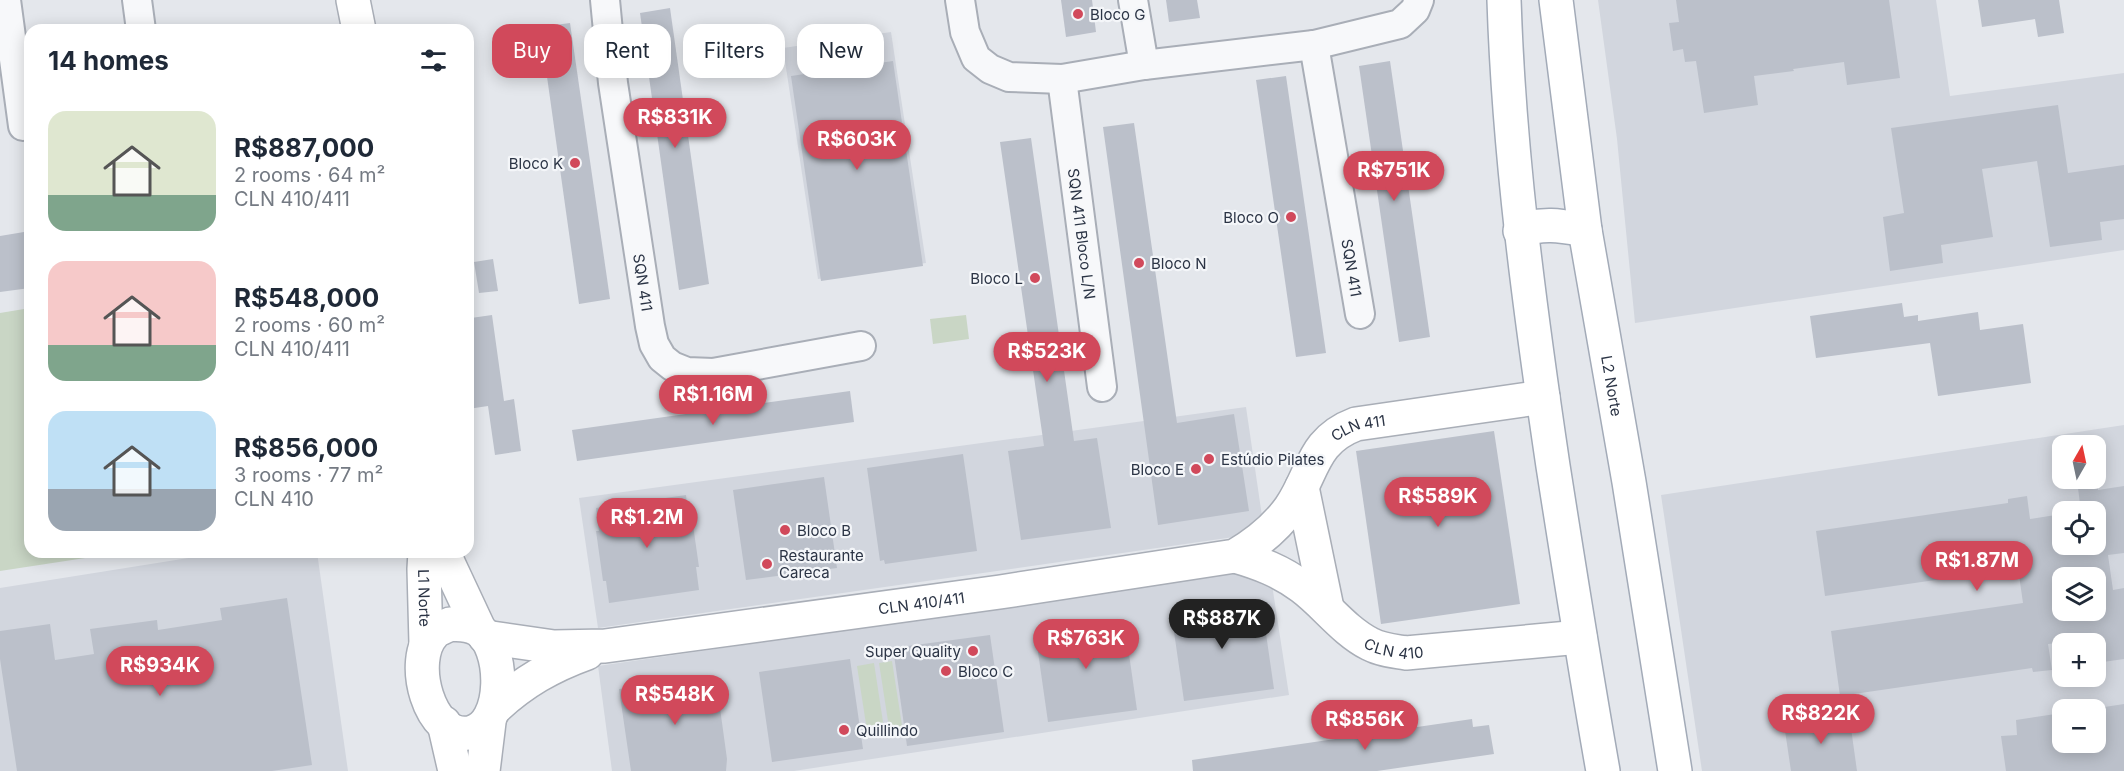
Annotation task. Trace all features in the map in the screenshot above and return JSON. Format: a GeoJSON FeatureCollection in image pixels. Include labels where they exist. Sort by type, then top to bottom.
{"type":"FeatureCollection","features":[{"type":"Feature","properties":{"kind":"street"},"geometry":{"type":"LineString","coordinates":[[6,0],[18,125]]}},
{"type":"Feature","properties":{"kind":"street","name":"SQN 411"},"geometry":{"type":"LineString","coordinates":[[605,0],[613,83],[650,326],[654,344],[662,357],[672,366],[687,372],[713,373],[861,346]]}},
{"type":"Feature","properties":{"kind":"street"},"geometry":{"type":"LineString","coordinates":[[960,0],[964,32],[975,58],[990,69],[1009,77],[1062,79],[1144,65],[1314,45],[1400,24],[1415,10],[1419,0]]}},
{"type":"Feature","properties":{"kind":"street"},"geometry":{"type":"LineString","coordinates":[[1133,0],[1144,65]]}},
{"type":"Feature","properties":{"kind":"street"},"geometry":{"type":"LineString","coordinates":[[1504,0],[1509,123],[1521,231],[1543,396],[1603,771]]}},
{"type":"Feature","properties":{"kind":"street","name":"L2 Norte"},"geometry":{"type":"LineString","coordinates":[[1556,0],[1585,230],[1631,493],[1675,771]]}},
{"type":"Feature","properties":{"kind":"street","name":"SQN 411"},"geometry":{"type":"LineString","coordinates":[[1314,45],[1360,314]]}},
{"type":"Feature","properties":{"kind":"street","name":"SQN 411 Bloco L/N"},"geometry":{"type":"LineString","coordinates":[[1062,79],[1102,387]]}},
{"type":"Feature","properties":{"kind":"street"},"geometry":{"type":"LineString","coordinates":[[1521,231],[1544,225],[1585,230]]}},
{"type":"Feature","properties":{"kind":"street","name":"CLN 411"},"geometry":{"type":"LineString","coordinates":[[1235,556],[1263,538],[1278,524],[1302,487],[1314,459],[1325,442],[1333,435],[1349,427],[1543,396]]}},
{"type":"Feature","properties":{"kind":"street"},"geometry":{"type":"LineString","coordinates":[[1302,487],[1327,608]]}},
{"type":"Feature","properties":{"kind":"street","name":"CLN 410"},"geometry":{"type":"LineString","coordinates":[[1235,556],[1264,565],[1302,586],[1350,630],[1370,644],[1406,653],[1580,638]]}},
{"type":"Feature","properties":{"kind":"street","name":"CLN 410/411"},"geometry":{"type":"LineString","coordinates":[[482,633],[554,648],[605,646],[1000,592],[1235,556]]}},
{"type":"Feature","properties":{"kind":"street","name":"L1 Norte"},"geometry":{"type":"LineString","coordinates":[[425,558],[426,644]]}},
{"type":"Feature","properties":{"kind":"street","name":"L1 Norte"},"geometry":{"type":"LineString","coordinates":[[445,558],[482,633]]}},
{"type":"Feature","properties":{"kind":"street"},"geometry":{"type":"LineString","coordinates":[[455,771],[444,723],[426,694],[421,664],[426,644],[435,632],[450,624],[466,625],[482,633],[492,650],[496,665],[492,715],[483,771]]}},
{"type":"Feature","properties":{"kind":"street","name":"CLN 410/411"},"geometry":{"type":"LineString","coordinates":[[492,715],[518,688],[554,665],[605,646]]}},
{"type":"Feature","properties":{"kind":"street"},"geometry":{"type":"LineString","coordinates":[[444,723],[455,731],[468,734],[480,729],[492,715]]}},
{"type":"Feature","properties":{"kind":"shaded area"},"geometry":{"type":"Polygon","coordinates":[[[1598,0],[1936,0],[1950,96],[2124,73],[2124,250],[1635,323],[1617,139],[1598,0]]]}},
{"type":"Feature","properties":{"kind":"shaded area"},"geometry":{"type":"Polygon","coordinates":[[[891,32],[926,263],[818,279],[785,61],[785,48],[797,46],[797,78],[884,78],[884,33],[891,32]]]}},
{"type":"Feature","properties":{"kind":"shaded area"},"geometry":{"type":"Polygon","coordinates":[[[1246,407],[1263,523],[1234,537],[598,628],[579,498],[1246,407]]]}},
{"type":"Feature","properties":{"kind":"shaded area"},"geometry":{"type":"Polygon","coordinates":[[[2124,425],[2124,771],[1702,771],[1661,495],[2052,436],[2052,489],[2106,489],[2106,435],[2058,435],[2124,425]]]}},
{"type":"Feature","properties":{"kind":"shaded area"},"geometry":{"type":"Polygon","coordinates":[[[188,558],[318,558],[348,771],[0,771],[0,588],[188,558]]]}},
{"type":"Feature","properties":{"kind":"shaded area"},"geometry":{"type":"Polygon","coordinates":[[[1240,573],[1271,578],[1289,695],[794,771],[612,771],[598,666],[1240,573]]]}},
{"type":"Feature","properties":{"kind":"green space"},"geometry":{"type":"Polygon","coordinates":[[[24,309],[24,558],[85,558],[0,571],[0,313],[24,309]]]}},
{"type":"Feature","properties":{"kind":"green space"},"geometry":{"type":"Polygon","coordinates":[[[966,315],[969,339],[933,344],[930,319],[966,315]]]}},
{"type":"Feature","properties":{"kind":"green space"},"geometry":{"type":"Polygon","coordinates":[[[892,661],[903,732],[890,734],[879,663],[892,661]]]}},
{"type":"Feature","properties":{"kind":"green space"},"geometry":{"type":"Polygon","coordinates":[[[874,663],[885,735],[868,737],[857,666],[874,663]]]}},
{"type":"Feature","properties":{"kind":"building","name":"Bloco G"},"geometry":{"type":"Polygon","coordinates":[[[1061,0],[1092,0],[1096,32],[1066,37],[1061,0]]]}},
{"type":"Feature","properties":{"kind":"building"},"geometry":{"type":"Polygon","coordinates":[[[1166,0],[1197,0],[1200,18],[1169,22],[1166,0]]]}},
{"type":"Feature","properties":{"kind":"building"},"geometry":{"type":"Polygon","coordinates":[[[1676,0],[1889,0],[1900,78],[1847,85],[1844,62],[1793,69],[1794,71],[1754,76],[1758,105],[1704,113],[1696,61],[1685,62],[1683,49],[1673,51],[1669,23],[1679,22],[1676,0]]]}},
{"type":"Feature","properties":{"kind":"building"},"geometry":{"type":"Polygon","coordinates":[[[1978,0],[2059,0],[2064,33],[2038,37],[2035,19],[1982,27],[1978,0]]]}},
{"type":"Feature","properties":{"kind":"building"},"geometry":{"type":"Polygon","coordinates":[[[670,8],[709,284],[679,290],[649,78],[671,78],[671,24],[642,24],[640,13],[670,8]]]}},
{"type":"Feature","properties":{"kind":"building","name":"Bloco K"},"geometry":{"type":"Polygon","coordinates":[[[572,37],[610,299],[579,304],[547,78],[572,78],[572,37]]]}},
{"type":"Feature","properties":{"kind":"building"},"geometry":{"type":"Polygon","coordinates":[[[893,61],[923,266],[821,281],[791,76],[797,75],[797,78],[884,78],[884,62],[893,61]]]}},
{"type":"Feature","properties":{"kind":"building"},"geometry":{"type":"Polygon","coordinates":[[[1390,61],[1430,337],[1399,342],[1359,66],[1390,61]]]}},
{"type":"Feature","properties":{"kind":"building","name":"Bloco O"},"geometry":{"type":"Polygon","coordinates":[[[1286,76],[1326,353],[1296,357],[1256,80],[1286,76]]]}},
{"type":"Feature","properties":{"kind":"building"},"geometry":{"type":"Polygon","coordinates":[[[2058,105],[2068,173],[2124,165],[2124,219],[2100,222],[2102,240],[2050,247],[2037,161],[1982,169],[1993,237],[1941,245],[1943,263],[1890,271],[1883,217],[1904,213],[1891,128],[2058,105]]]}},
{"type":"Feature","properties":{"kind":"building"},"geometry":{"type":"Polygon","coordinates":[[[1134,123],[1177,423],[1234,414],[1249,511],[1158,525],[1103,127],[1134,123]]]}},
{"type":"Feature","properties":{"kind":"building"},"geometry":{"type":"Polygon","coordinates":[[[1031,138],[1074,441],[1097,438],[1111,528],[1021,540],[1008,451],[1044,446],[1000,142],[1031,138]]]}},
{"type":"Feature","properties":{"kind":"building"},"geometry":{"type":"Polygon","coordinates":[[[24,232],[24,289],[0,292],[0,236],[24,232]]]}},
{"type":"Feature","properties":{"kind":"building"},"geometry":{"type":"Polygon","coordinates":[[[493,259],[498,291],[479,293],[474,262],[493,259]]]}},
{"type":"Feature","properties":{"kind":"building"},"geometry":{"type":"Polygon","coordinates":[[[1902,303],[1904,317],[1918,315],[1918,321],[1978,312],[1980,330],[2023,324],[2031,383],[1938,396],[1930,343],[1816,358],[1810,316],[1902,303]]]}},
{"type":"Feature","properties":{"kind":"building"},"geometry":{"type":"Polygon","coordinates":[[[492,315],[504,401],[514,399],[521,451],[495,455],[488,406],[474,408],[474,318],[492,315]]]}},
{"type":"Feature","properties":{"kind":"building"},"geometry":{"type":"Polygon","coordinates":[[[850,391],[854,422],[577,461],[572,430],[850,391]]]}},
{"type":"Feature","properties":{"kind":"building"},"geometry":{"type":"Polygon","coordinates":[[[1494,431],[1520,604],[1381,624],[1356,451],[1494,431]]]}},
{"type":"Feature","properties":{"kind":"building"},"geometry":{"type":"Polygon","coordinates":[[[963,454],[977,551],[885,564],[884,560],[880,561],[867,468],[963,454]]]}},
{"type":"Feature","properties":{"kind":"building","name":"Bloco B"},"geometry":{"type":"Polygon","coordinates":[[[824,477],[837,568],[746,580],[733,490],[824,477]]]}},
{"type":"Feature","properties":{"kind":"building"},"geometry":{"type":"Polygon","coordinates":[[[2124,486],[2124,553],[2108,555],[2113,590],[2124,588],[2124,659],[2106,662],[2106,633],[2052,633],[2052,644],[2048,644],[2052,670],[2033,672],[2032,668],[1840,696],[1831,631],[2023,603],[2018,568],[1825,596],[1816,531],[2008,503],[2008,499],[2027,496],[2030,519],[2052,516],[2052,555],[2106,555],[2106,501],[2080,501],[2078,489],[2098,490],[2124,486]]]}},
{"type":"Feature","properties":{"kind":"building"},"geometry":{"type":"Polygon","coordinates":[[[686,495],[689,518],[692,518],[699,567],[696,567],[699,590],[609,603],[606,581],[603,581],[596,531],[599,531],[596,508],[686,495]]]}},
{"type":"Feature","properties":{"kind":"building"},"geometry":{"type":"Polygon","coordinates":[[[287,598],[312,765],[272,771],[17,771],[0,659],[0,631],[50,624],[55,660],[94,654],[90,629],[157,620],[158,630],[222,620],[220,608],[287,598]]]}},
{"type":"Feature","properties":{"kind":"building"},"geometry":{"type":"Polygon","coordinates":[[[1261,599],[1274,689],[1184,701],[1171,611],[1261,599]]]}},
{"type":"Feature","properties":{"kind":"building"},"geometry":{"type":"Polygon","coordinates":[[[1124,619],[1137,710],[1048,722],[1035,631],[1124,619]]]}},
{"type":"Feature","properties":{"kind":"building","name":"Bloco C"},"geometry":{"type":"Polygon","coordinates":[[[990,635],[1004,732],[907,746],[893,648],[990,635]]]}},
{"type":"Feature","properties":{"kind":"building"},"geometry":{"type":"Polygon","coordinates":[[[850,659],[863,749],[772,762],[759,672],[850,659]]]}},
{"type":"Feature","properties":{"kind":"building"},"geometry":{"type":"Polygon","coordinates":[[[712,676],[712,679],[716,679],[727,759],[726,771],[631,771],[619,689],[712,676]]]}},
{"type":"Feature","properties":{"kind":"building"},"geometry":{"type":"Polygon","coordinates":[[[2124,704],[2124,771],[2006,771],[2001,736],[2017,735],[2016,720],[2052,715],[2052,753],[2106,753],[2106,707],[2124,704]]]}},
{"type":"Feature","properties":{"kind":"building"},"geometry":{"type":"Polygon","coordinates":[[[1849,714],[1857,771],[1791,771],[1784,724],[1849,714]]]}},
{"type":"Feature","properties":{"kind":"building"},"geometry":{"type":"Polygon","coordinates":[[[1472,719],[1473,727],[1489,725],[1494,754],[1377,771],[1193,771],[1192,760],[1472,719]]]}},
{"type":"Feature","properties":{"kind":"place","name":"Bloco G"},"geometry":{"type":"Point","coordinates":[1078,14]}},
{"type":"Feature","properties":{"kind":"place","name":"Bloco K"},"geometry":{"type":"Point","coordinates":[575,163]}},
{"type":"Feature","properties":{"kind":"place","name":"Bloco O"},"geometry":{"type":"Point","coordinates":[1291,217]}},
{"type":"Feature","properties":{"kind":"place","name":"Bloco N"},"geometry":{"type":"Point","coordinates":[1139,263]}},
{"type":"Feature","properties":{"kind":"place","name":"Bloco L"},"geometry":{"type":"Point","coordinates":[1035,278]}},
{"type":"Feature","properties":{"kind":"place","name":"Estúdio Pilates"},"geometry":{"type":"Point","coordinates":[1209,459]}},
{"type":"Feature","properties":{"kind":"place","name":"Bloco E"},"geometry":{"type":"Point","coordinates":[1196,469]}},
{"type":"Feature","properties":{"kind":"place","name":"Bloco B"},"geometry":{"type":"Point","coordinates":[785,530]}},
{"type":"Feature","properties":{"kind":"place","name":"Restaurante Careca"},"geometry":{"type":"Point","coordinates":[767,564]}},
{"type":"Feature","properties":{"kind":"place","name":"Super Quality"},"geometry":{"type":"Point","coordinates":[973,651]}},
{"type":"Feature","properties":{"kind":"place","name":"Bloco C"},"geometry":{"type":"Point","coordinates":[946,671]}},
{"type":"Feature","properties":{"kind":"place","name":"Quillindo"},"geometry":{"type":"Point","coordinates":[844,730]}}]}
